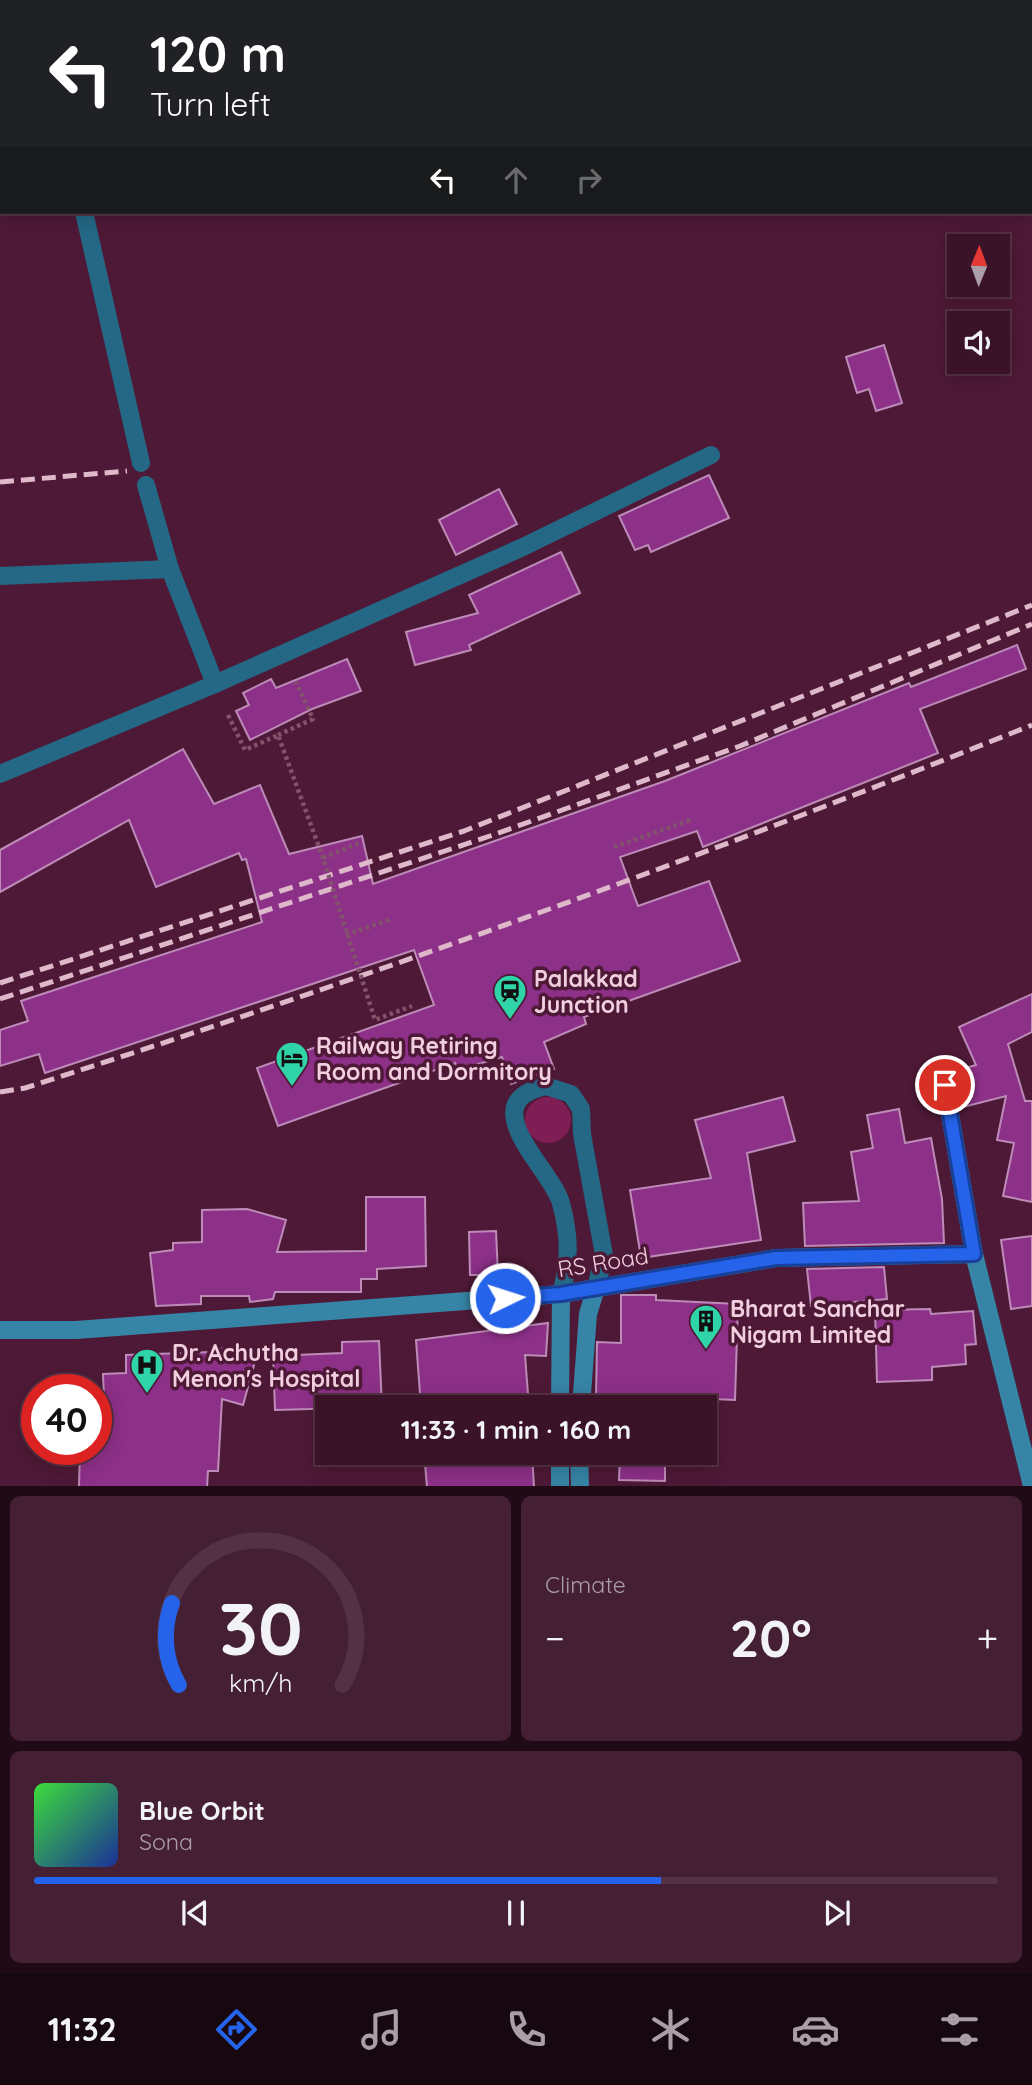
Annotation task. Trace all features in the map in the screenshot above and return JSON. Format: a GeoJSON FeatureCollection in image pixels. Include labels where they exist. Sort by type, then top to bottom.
{"type":"FeatureCollection","features":[{"type":"Feature","properties":{"kind":"street"},"geometry":{"type":"LineString","coordinates":[[84,214],[141,463]]}},
{"type":"Feature","properties":{"kind":"street"},"geometry":{"type":"LineString","coordinates":[[0,774],[215,684],[523,547],[711,455]]}},
{"type":"Feature","properties":{"kind":"street"},"geometry":{"type":"LineString","coordinates":[[146,485],[170,569],[215,684]]}},
{"type":"Feature","properties":{"kind":"street"},"geometry":{"type":"LineString","coordinates":[[0,576],[170,569]]}},
{"type":"Feature","properties":{"kind":"street"},"geometry":{"type":"LineString","coordinates":[[945,1085],[974,1254],[1032,1486]]}},
{"type":"Feature","properties":{"kind":"street"},"geometry":{"type":"LineString","coordinates":[[560,1395],[561,1294],[570,1259],[560,1202],[550,1179],[519,1139],[514,1124],[516,1109],[524,1096],[546,1086],[571,1094],[581,1109],[582,1134],[604,1255],[588,1314],[582,1395]]}},
{"type":"Feature","properties":{"kind":"street","name":"RS Road"},"geometry":{"type":"LineString","coordinates":[[0,1330],[76,1330],[561,1294],[776,1258],[974,1254]]}},
{"type":"Feature","properties":{"kind":"street"},"geometry":{"type":"LineString","coordinates":[[560,1465],[560,1486]]}},
{"type":"Feature","properties":{"kind":"street"},"geometry":{"type":"LineString","coordinates":[[579,1465],[580,1486]]}},
{"type":"Feature","properties":{"kind":"path"},"geometry":{"type":"LineString","coordinates":[[228,715],[245,750],[313,719],[296,682]]}},
{"type":"Feature","properties":{"kind":"path"},"geometry":{"type":"LineString","coordinates":[[278,735],[323,858],[374,1020],[412,1006]]}},
{"type":"Feature","properties":{"kind":"path"},"geometry":{"type":"LineString","coordinates":[[614,848],[693,819]]}},
{"type":"Feature","properties":{"kind":"path"},"geometry":{"type":"LineString","coordinates":[[323,858],[359,843]]}},
{"type":"Feature","properties":{"kind":"path"},"geometry":{"type":"LineString","coordinates":[[346,935],[391,919]]}},
{"type":"Feature","properties":{"kind":"shaded area"},"geometry":{"type":"Polygon","coordinates":[[[548,1097],[564,1104],[571,1120],[564,1136],[548,1143],[532,1136],[525,1120],[532,1104],[548,1097]]]}},
{"type":"Feature","properties":{"kind":"building"},"geometry":{"type":"Polygon","coordinates":[[[884,345],[902,403],[876,411],[869,389],[857,393],[846,357],[884,345]]]}},
{"type":"Feature","properties":{"kind":"building"},"geometry":{"type":"Polygon","coordinates":[[[709,475],[729,518],[651,552],[648,545],[635,550],[619,516],[709,475]]]}},
{"type":"Feature","properties":{"kind":"building"},"geometry":{"type":"Polygon","coordinates":[[[499,489],[517,524],[456,555],[439,520],[499,489]]]}},
{"type":"Feature","properties":{"kind":"building"},"geometry":{"type":"Polygon","coordinates":[[[561,552],[580,593],[469,645],[471,650],[415,665],[406,632],[478,613],[469,595],[561,552]]]}},
{"type":"Feature","properties":{"kind":"building"},"geometry":{"type":"Polygon","coordinates":[[[1017,645],[1026,669],[920,709],[938,753],[703,847],[697,831],[620,857],[638,906],[709,881],[740,961],[584,1017],[586,1024],[544,1042],[554,1069],[511,1084],[502,1057],[458,1070],[455,1063],[278,1126],[257,1068],[434,1005],[414,950],[45,1073],[39,1054],[0,1066],[0,1030],[28,1021],[21,1001],[262,922],[246,859],[242,860],[239,853],[156,887],[129,820],[0,892],[0,850],[183,749],[214,804],[260,785],[289,854],[362,836],[373,884],[665,781],[909,683],[911,687],[1017,645]]]}},
{"type":"Feature","properties":{"kind":"building"},"geometry":{"type":"Polygon","coordinates":[[[347,659],[361,691],[312,709],[250,740],[236,711],[249,705],[243,693],[271,679],[276,688],[347,659]]]}},
{"type":"Feature","properties":{"kind":"building"},"geometry":{"type":"Polygon","coordinates":[[[1032,994],[1032,1032],[1008,1044],[1025,1101],[1032,1101],[1032,1202],[1003,1196],[1014,1143],[997,1140],[1006,1096],[963,1107],[954,1071],[976,1065],[959,1027],[1032,994]]]}},
{"type":"Feature","properties":{"kind":"building"},"geometry":{"type":"Polygon","coordinates":[[[783,1097],[795,1141],[747,1153],[761,1240],[641,1258],[630,1190],[711,1178],[695,1120],[783,1097]]]}},
{"type":"Feature","properties":{"kind":"building"},"geometry":{"type":"Polygon","coordinates":[[[899,1109],[905,1143],[931,1138],[942,1199],[944,1243],[805,1246],[803,1203],[859,1201],[851,1152],[873,1148],[867,1115],[899,1109]]]}},
{"type":"Feature","properties":{"kind":"building"},"geometry":{"type":"Polygon","coordinates":[[[366,1197],[425,1197],[426,1266],[377,1269],[377,1279],[361,1279],[361,1292],[275,1292],[273,1299],[250,1302],[249,1296],[201,1296],[201,1304],[156,1306],[150,1253],[173,1250],[173,1243],[202,1242],[202,1210],[247,1209],[286,1220],[277,1252],[366,1251],[366,1197]]]}},
{"type":"Feature","properties":{"kind":"building"},"geometry":{"type":"Polygon","coordinates":[[[496,1231],[498,1275],[470,1275],[469,1232],[496,1231]]]}},
{"type":"Feature","properties":{"kind":"building"},"geometry":{"type":"Polygon","coordinates":[[[1032,1236],[1032,1306],[1011,1309],[1001,1240],[1032,1236]]]}},
{"type":"Feature","properties":{"kind":"building"},"geometry":{"type":"Polygon","coordinates":[[[884,1267],[887,1299],[811,1306],[807,1269],[884,1267]]]}},
{"type":"Feature","properties":{"kind":"building"},"geometry":{"type":"Polygon","coordinates":[[[621,1295],[656,1295],[656,1300],[738,1304],[735,1400],[717,1399],[717,1395],[596,1395],[597,1342],[621,1343],[621,1295]]]}},
{"type":"Feature","properties":{"kind":"building"},"geometry":{"type":"Polygon","coordinates":[[[930,1309],[931,1314],[973,1311],[976,1344],[965,1345],[966,1364],[932,1367],[932,1380],[877,1382],[875,1310],[930,1309]]]}},
{"type":"Feature","properties":{"kind":"building"},"geometry":{"type":"Polygon","coordinates":[[[548,1323],[546,1356],[525,1355],[528,1395],[420,1395],[416,1340],[548,1323]]]}},
{"type":"Feature","properties":{"kind":"building"},"geometry":{"type":"Polygon","coordinates":[[[379,1341],[381,1395],[315,1395],[315,1409],[275,1410],[273,1356],[342,1353],[342,1342],[379,1341]]]}},
{"type":"Feature","properties":{"kind":"building"},"geometry":{"type":"Polygon","coordinates":[[[213,1346],[256,1358],[243,1405],[222,1399],[218,1471],[208,1471],[207,1486],[79,1486],[80,1465],[112,1465],[112,1374],[103,1374],[126,1373],[126,1355],[212,1352],[213,1346]]]}},
{"type":"Feature","properties":{"kind":"building"},"geometry":{"type":"Polygon","coordinates":[[[425,1465],[533,1465],[534,1486],[427,1486],[425,1465]]]}},
{"type":"Feature","properties":{"kind":"building"},"geometry":{"type":"Polygon","coordinates":[[[620,1465],[665,1465],[665,1481],[619,1480],[620,1465]]]}},
{"type":"Feature","properties":{"kind":"railway"},"geometry":{"type":"LineString","coordinates":[[0,482],[127,471]]}},
{"type":"Feature","properties":{"kind":"railway"},"geometry":{"type":"LineString","coordinates":[[0,983],[464,831],[1032,605]]}},
{"type":"Feature","properties":{"kind":"railway"},"geometry":{"type":"LineString","coordinates":[[0,999],[490,836],[740,746],[1032,624]]}},
{"type":"Feature","properties":{"kind":"railway"},"geometry":{"type":"LineString","coordinates":[[0,1092],[25,1088],[152,1047],[532,916],[1032,725]]}},
{"type":"Feature","properties":{"kind":"place","name":"Palakkad Junction"},"geometry":{"type":"Point","coordinates":[510,1021]}},
{"type":"Feature","properties":{"kind":"place","name":"Railway Retiring Room and Dormitory"},"geometry":{"type":"Point","coordinates":[292,1088]}},
{"type":"Feature","properties":{"kind":"place","name":"Bharat Sanchar Nigam Limited"},"geometry":{"type":"Point","coordinates":[706,1351]}},
{"type":"Feature","properties":{"kind":"place","name":"Dr. Achutha Menon's Hospital"},"geometry":{"type":"Point","coordinates":[147,1395]}},
{"type":"Feature","properties":{"kind":"route"},"geometry":{"type":"LineString","coordinates":[[505,1298],[561,1294],[776,1258],[974,1254],[945,1085]]}}]}
